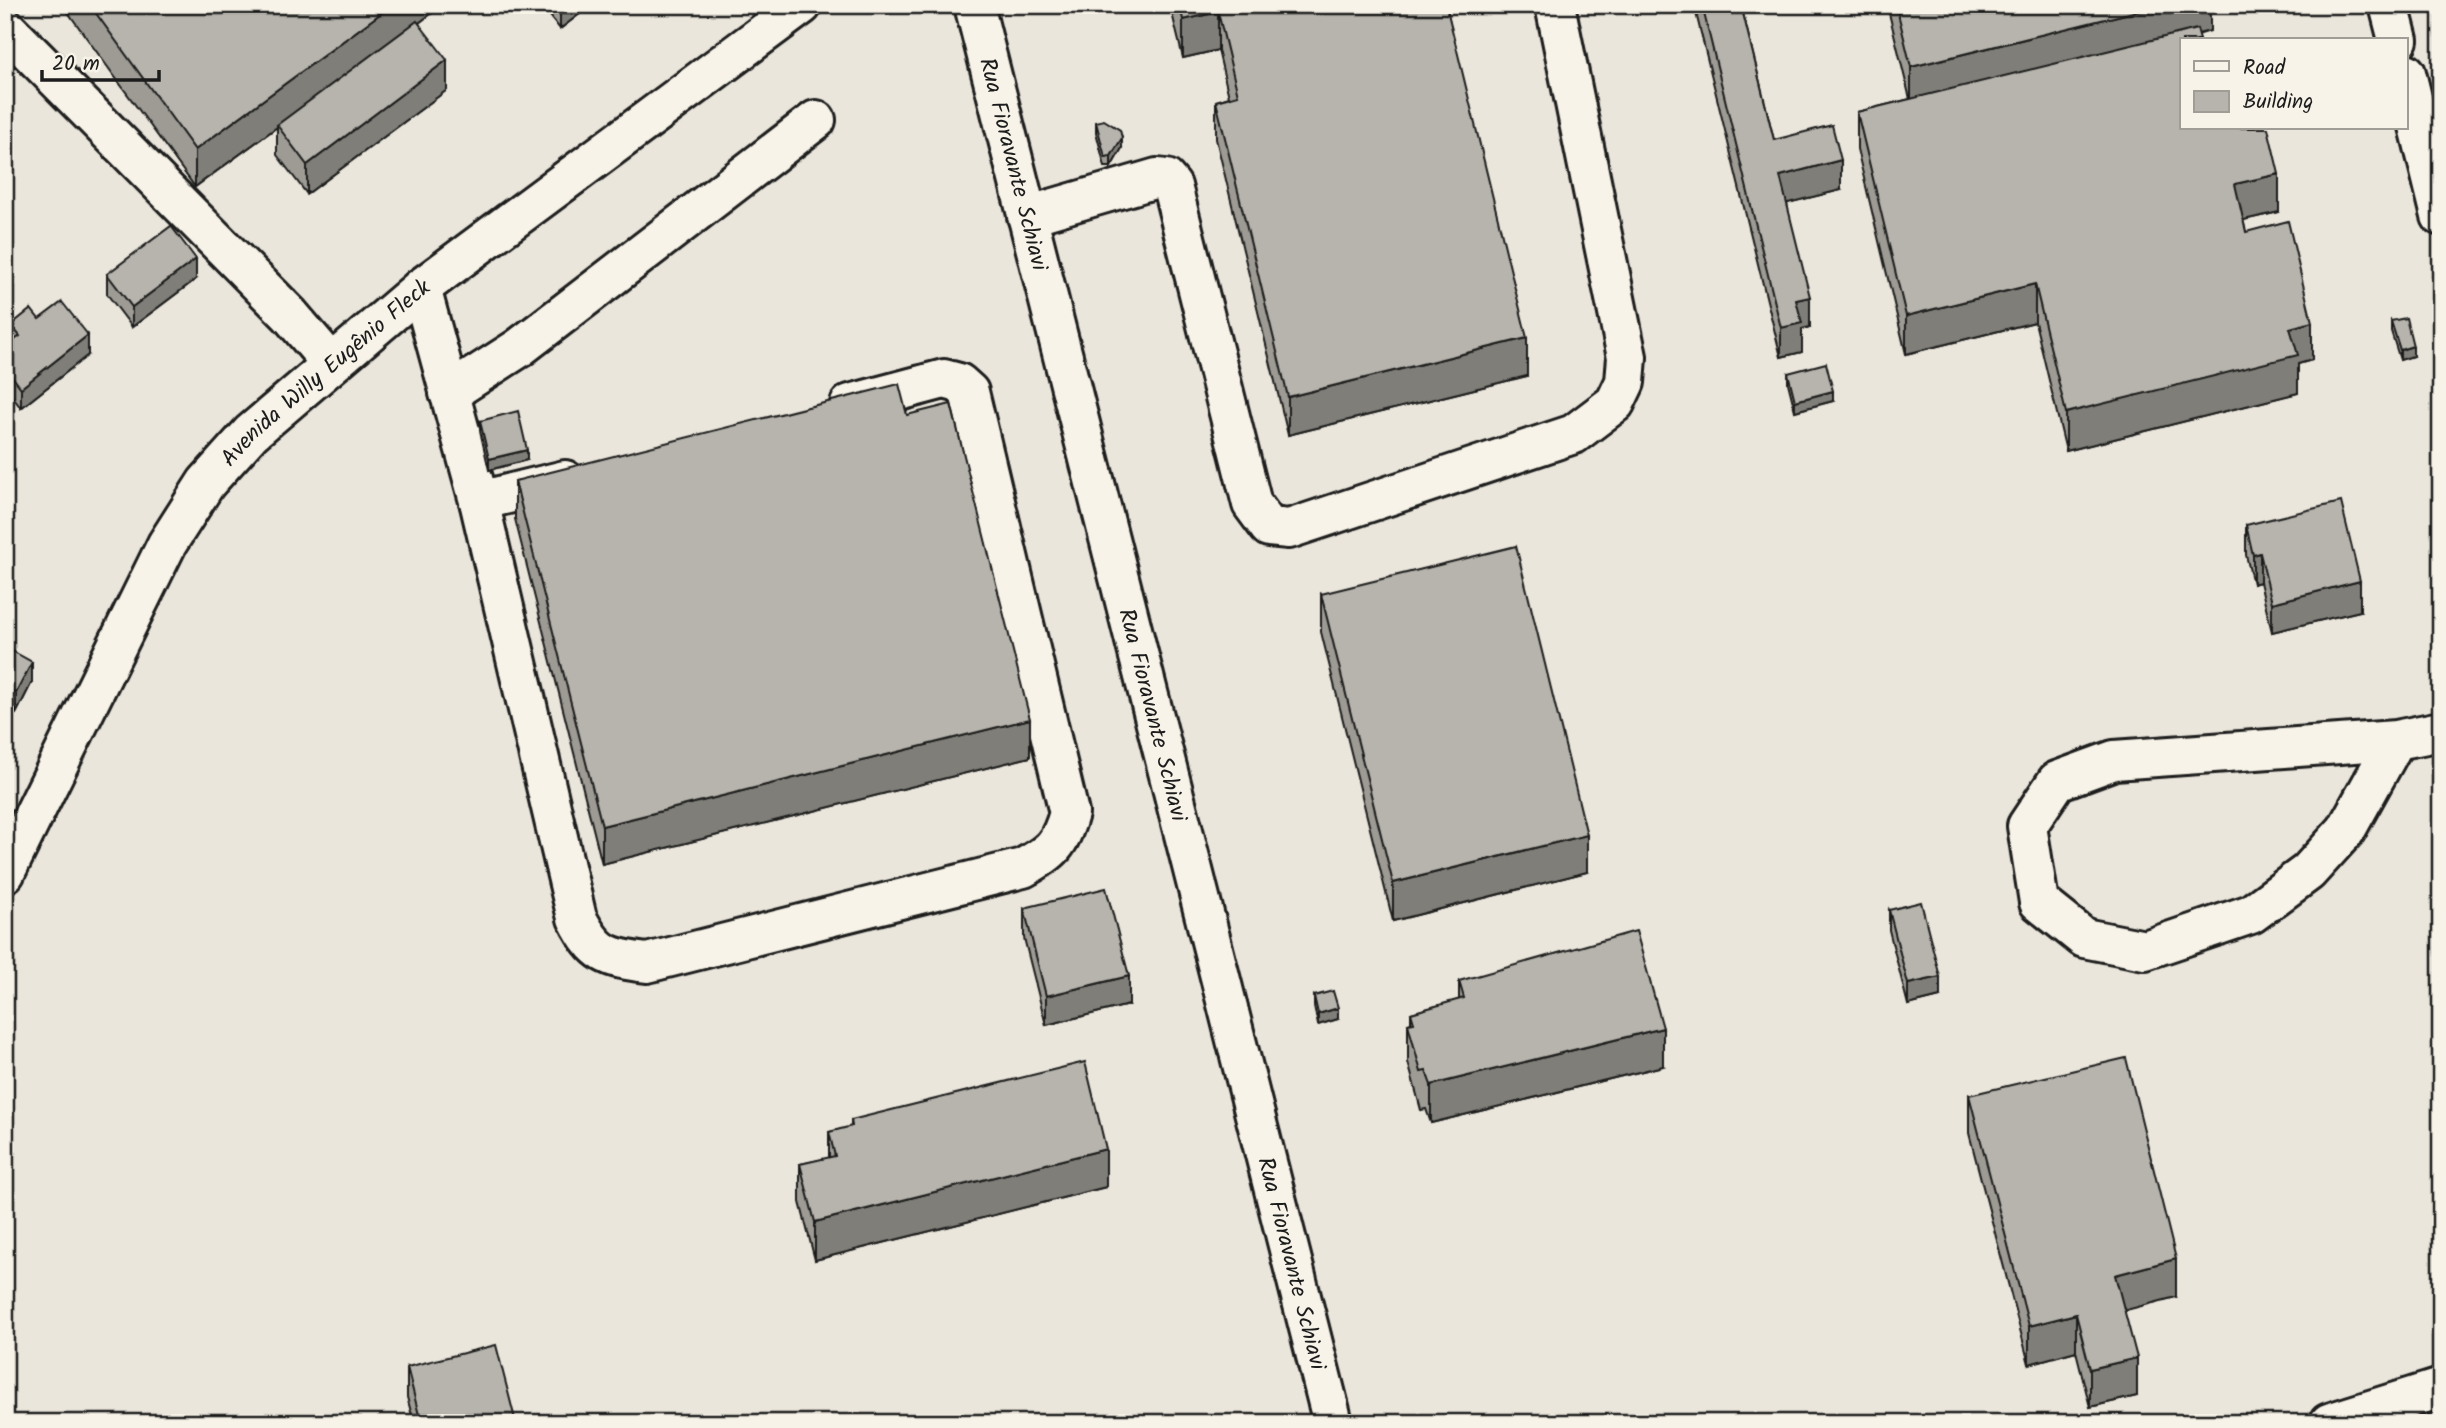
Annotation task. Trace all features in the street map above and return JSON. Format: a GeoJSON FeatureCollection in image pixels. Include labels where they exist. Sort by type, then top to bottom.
{"type":"FeatureCollection","features":[{"type":"Feature","properties":{"kind":"street","name":"Avenida Willy Eugênio Fleck"},"geometry":{"type":"LineString","coordinates":[[5,873],[167,544],[215,473],[251,433],[331,362],[421,288],[802,5]]}},
{"type":"Feature","properties":{"kind":"street","name":"Rua Fioravante Schiavi"},"geometry":{"type":"LineString","coordinates":[[974,5],[1333,1423]]}},
{"type":"Feature","properties":{"kind":"street"},"geometry":{"type":"LineString","coordinates":[[1027,216],[1157,178],[1166,179],[1172,186],[1252,504],[1269,527],[1289,529],[1574,434],[1615,403],[1625,382],[1627,356],[1555,5]]}},
{"type":"Feature","properties":{"kind":"street"},"geometry":{"type":"LineString","coordinates":[[2389,5],[2397,38]]}},
{"type":"Feature","properties":{"kind":"street"},"geometry":{"type":"LineString","coordinates":[[5,27],[290,315],[331,362]]}},
{"type":"Feature","properties":{"kind":"street"},"geometry":{"type":"LineString","coordinates":[[2408,81],[2441,216]]}},
{"type":"Feature","properties":{"kind":"street"},"geometry":{"type":"LineString","coordinates":[[449,393],[519,348],[816,120]]}},
{"type":"Feature","properties":{"kind":"street"},"geometry":{"type":"LineString","coordinates":[[421,288],[479,501],[577,918],[589,940],[602,954],[647,963],[1023,868],[1048,854],[1062,838],[1069,814],[969,392],[959,383],[944,379],[811,414]]}},
{"type":"Feature","properties":{"kind":"street"},"geometry":{"type":"LineString","coordinates":[[479,501],[599,471]]}},
{"type":"Feature","properties":{"kind":"street"},"geometry":{"type":"LineString","coordinates":[[2396,740],[2346,830],[2308,872],[2252,914],[2145,950],[2084,938],[2039,902],[2027,826],[2057,781],[2115,760],[2396,740],[2441,731]]}},
{"type":"Feature","properties":{"kind":"street"},"geometry":{"type":"LineString","coordinates":[[2329,1423],[2441,1388]]}},
{"type":"Feature","properties":{"kind":"building"},"geometry":{"type":"Polygon","coordinates":[[[90,5],[392,5],[195,150],[90,5]]]}},
{"type":"Feature","properties":{"kind":"building"},"geometry":{"type":"Polygon","coordinates":[[[1180,5],[1446,5],[1527,338],[1288,397],[1216,101],[1238,95],[1218,12],[1183,20],[1180,5]]]}},
{"type":"Feature","properties":{"kind":"building"},"geometry":{"type":"Polygon","coordinates":[[[1702,5],[1741,5],[1774,140],[1832,125],[1841,160],[1780,176],[1810,297],[1796,300],[1802,323],[1781,328],[1702,5]]]}},
{"type":"Feature","properties":{"kind":"building"},"geometry":{"type":"Polygon","coordinates":[[[1896,5],[2162,5],[1911,67],[1896,5]]]}},
{"type":"Feature","properties":{"kind":"building"},"geometry":{"type":"Polygon","coordinates":[[[417,21],[447,60],[307,165],[277,125],[417,21]]]}},
{"type":"Feature","properties":{"kind":"building"},"geometry":{"type":"Polygon","coordinates":[[[2197,29],[2199,38],[2180,38],[2180,130],[2268,130],[2279,174],[2235,184],[2246,232],[2288,221],[2312,322],[2290,328],[2298,355],[2066,413],[2035,284],[1906,316],[1857,112],[2197,29]]]}},
{"type":"Feature","properties":{"kind":"building"},"geometry":{"type":"Polygon","coordinates":[[[1104,120],[1120,130],[1122,138],[1111,156],[1105,157],[1096,122],[1104,120]]]}},
{"type":"Feature","properties":{"kind":"building"},"geometry":{"type":"Polygon","coordinates":[[[171,226],[196,259],[132,307],[107,274],[171,226]]]}},
{"type":"Feature","properties":{"kind":"building"},"geometry":{"type":"Polygon","coordinates":[[[62,302],[88,335],[21,388],[5,367],[5,347],[20,336],[11,325],[31,309],[39,319],[62,302]]]}},
{"type":"Feature","properties":{"kind":"building"},"geometry":{"type":"Polygon","coordinates":[[[2406,318],[2413,346],[2400,350],[2391,321],[2406,318]]]}},
{"type":"Feature","properties":{"kind":"building"},"geometry":{"type":"Polygon","coordinates":[[[1826,363],[1833,391],[1795,401],[1788,373],[1826,363]]]}},
{"type":"Feature","properties":{"kind":"building"},"geometry":{"type":"Polygon","coordinates":[[[899,384],[907,415],[951,404],[1030,719],[602,826],[515,481],[899,384]]]}},
{"type":"Feature","properties":{"kind":"building"},"geometry":{"type":"Polygon","coordinates":[[[518,411],[527,450],[489,459],[480,421],[518,411]]]}},
{"type":"Feature","properties":{"kind":"building"},"geometry":{"type":"Polygon","coordinates":[[[2341,502],[2360,581],[2272,603],[2260,553],[2253,555],[2246,525],[2341,502]]]}},
{"type":"Feature","properties":{"kind":"building"},"geometry":{"type":"Polygon","coordinates":[[[1516,546],[1587,835],[1393,883],[1321,594],[1516,546]]]}},
{"type":"Feature","properties":{"kind":"building"},"geometry":{"type":"Polygon","coordinates":[[[5,647],[32,662],[16,693],[5,687],[5,647]]]}},
{"type":"Feature","properties":{"kind":"building"},"geometry":{"type":"Polygon","coordinates":[[[1106,888],[1129,976],[1046,996],[1024,908],[1106,888]]]}},
{"type":"Feature","properties":{"kind":"building"},"geometry":{"type":"Polygon","coordinates":[[[1921,902],[1940,977],[1908,984],[1889,910],[1921,902]]]}},
{"type":"Feature","properties":{"kind":"building"},"geometry":{"type":"Polygon","coordinates":[[[1636,931],[1663,1028],[1431,1085],[1426,1071],[1421,1072],[1408,1024],[1414,1023],[1411,1013],[1464,998],[1459,981],[1636,931]]]}},
{"type":"Feature","properties":{"kind":"building"},"geometry":{"type":"Polygon","coordinates":[[[1333,991],[1338,1008],[1318,1014],[1314,996],[1333,991]]]}},
{"type":"Feature","properties":{"kind":"building"},"geometry":{"type":"Polygon","coordinates":[[[2126,1058],[2176,1259],[2115,1275],[2137,1358],[2090,1369],[2076,1314],[2029,1326],[1969,1095],[2126,1058]]]}},
{"type":"Feature","properties":{"kind":"building"},"geometry":{"type":"Polygon","coordinates":[[[1085,1062],[1106,1149],[815,1222],[800,1164],[835,1156],[829,1132],[852,1126],[851,1120],[1085,1062]]]}},
{"type":"Feature","properties":{"kind":"building"},"geometry":{"type":"Polygon","coordinates":[[[496,1345],[516,1423],[474,1423],[472,1415],[442,1423],[421,1423],[407,1367],[496,1345]]]}}]}
